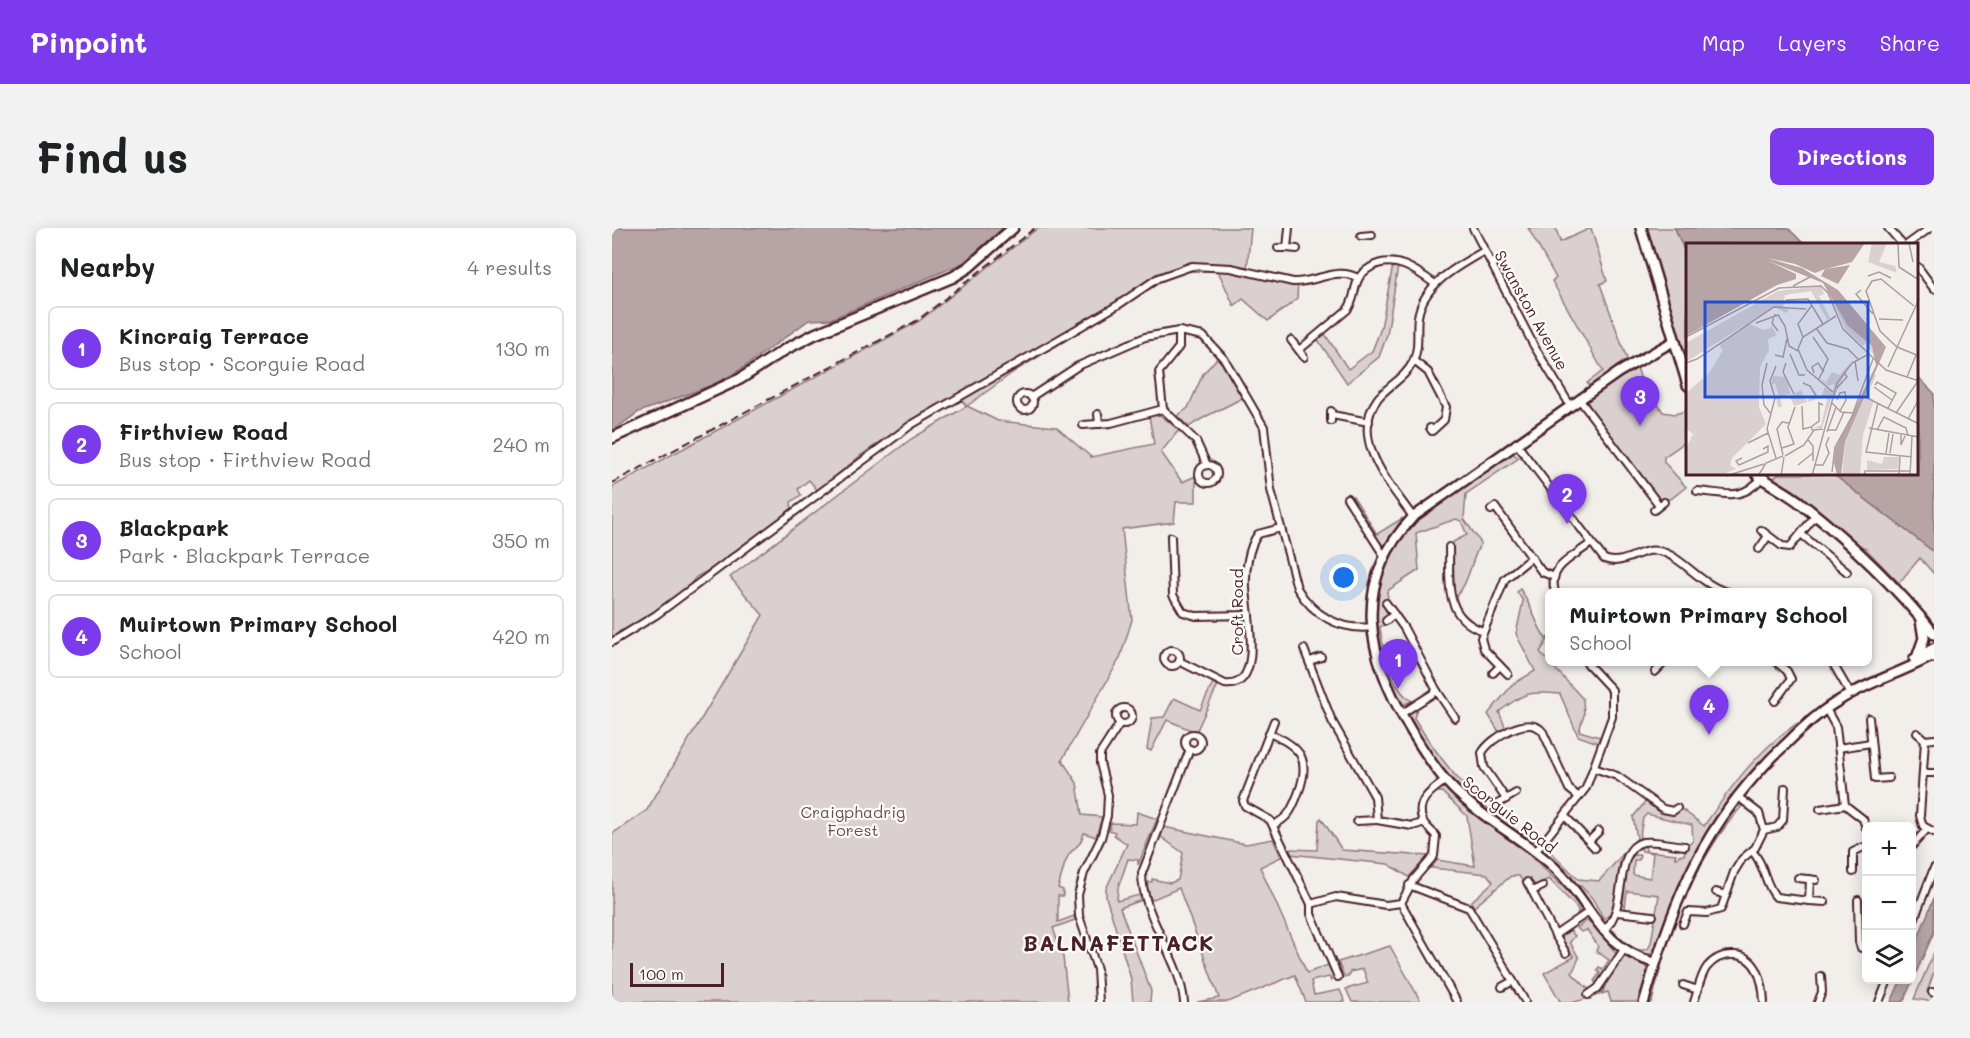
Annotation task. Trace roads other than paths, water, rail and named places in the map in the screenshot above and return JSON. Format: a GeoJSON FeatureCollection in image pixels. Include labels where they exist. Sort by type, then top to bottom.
{"type":"FeatureCollection","features":[{"type":"Feature","properties":{"kind":"main road"},"geometry":{"type":"LineString","coordinates":[[612,438],[719,389],[814,334],[953,277],[969,267],[1013,228]]}},
{"type":"Feature","properties":{"kind":"main road"},"geometry":{"type":"LineString","coordinates":[[1641,228],[1686,379]]}},
{"type":"Feature","properties":{"kind":"main road"},"geometry":{"type":"LineString","coordinates":[[1760,476],[1816,515],[1885,578],[1934,634]]}},
{"type":"Feature","properties":{"kind":"main road"},"geometry":{"type":"LineString","coordinates":[[1917,658],[1924,638],[1920,618]]}},
{"type":"Feature","properties":{"kind":"street"},"geometry":{"type":"LineString","coordinates":[[1287,248],[1289,228]]}},
{"type":"Feature","properties":{"kind":"street","name":"Swanston Avenue"},"geometry":{"type":"LineString","coordinates":[[1473,228],[1534,346],[1570,405]]}},
{"type":"Feature","properties":{"kind":"street"},"geometry":{"type":"LineString","coordinates":[[1888,228],[1901,243]]}},
{"type":"Feature","properties":{"kind":"street"},"geometry":{"type":"LineString","coordinates":[[1909,243],[1930,228]]}},
{"type":"Feature","properties":{"kind":"street"},"geometry":{"type":"LineString","coordinates":[[1278,248],[1297,249]]}},
{"type":"Feature","properties":{"kind":"street"},"geometry":{"type":"LineString","coordinates":[[1413,517],[1374,458],[1367,438],[1369,422],[1376,402],[1403,376],[1414,361],[1418,348],[1420,308],[1435,284],[1484,251]]}},
{"type":"Feature","properties":{"kind":"street"},"geometry":{"type":"LineString","coordinates":[[1299,350],[1350,306],[1358,278],[1375,265],[1394,262],[1435,284]]}},
{"type":"Feature","properties":{"kind":"street"},"geometry":{"type":"LineString","coordinates":[[612,642],[656,615],[911,425],[1118,305],[1158,278],[1192,266],[1231,268],[1303,283],[1341,272],[1358,278]]}},
{"type":"Feature","properties":{"kind":"street"},"geometry":{"type":"LineString","coordinates":[[1919,270],[1934,289]]}},
{"type":"Feature","properties":{"kind":"street"},"geometry":{"type":"LineString","coordinates":[[1179,331],[1179,347],[1159,372],[1163,409],[1191,435],[1207,465]]}},
{"type":"Feature","properties":{"kind":"street"},"geometry":{"type":"LineString","coordinates":[[1031,397],[1089,360],[1145,337],[1179,331],[1195,332],[1218,349],[1264,427],[1271,490],[1292,579],[1304,600],[1327,619],[1353,628],[1372,627]]}},
{"type":"Feature","properties":{"kind":"street"},"geometry":{"type":"LineString","coordinates":[[1291,340],[1305,357]]}},
{"type":"Feature","properties":{"kind":"street","name":"Scorguie Road"},"geometry":{"type":"LineString","coordinates":[[1655,963],[1623,951],[1603,931],[1568,882],[1536,851],[1477,810],[1445,780],[1401,714],[1379,665],[1372,627],[1372,595],[1383,554],[1397,533],[1413,517],[1570,405],[1619,372],[1674,341]]}},
{"type":"Feature","properties":{"kind":"street"},"geometry":{"type":"LineString","coordinates":[[1414,361],[1428,372],[1446,407],[1442,423],[1432,431],[1430,428]]}},
{"type":"Feature","properties":{"kind":"street"},"geometry":{"type":"LineString","coordinates":[[1579,399],[1659,506]]}},
{"type":"Feature","properties":{"kind":"street"},"geometry":{"type":"LineString","coordinates":[[1083,425],[1099,424],[1163,409]]}},
{"type":"Feature","properties":{"kind":"street"},"geometry":{"type":"LineString","coordinates":[[1098,414],[1099,424]]}},
{"type":"Feature","properties":{"kind":"street"},"geometry":{"type":"LineString","coordinates":[[1331,415],[1369,422]]}},
{"type":"Feature","properties":{"kind":"street"},"geometry":{"type":"LineString","coordinates":[[1516,443],[1590,544],[1604,559],[1612,562],[1661,551],[1716,588]]}},
{"type":"Feature","properties":{"kind":"street"},"geometry":{"type":"LineString","coordinates":[[1697,491],[1743,494],[1751,490],[1760,476]]}},
{"type":"Feature","properties":{"kind":"street"},"geometry":{"type":"LineString","coordinates":[[1347,498],[1383,554]]}},
{"type":"Feature","properties":{"kind":"street"},"geometry":{"type":"LineString","coordinates":[[1491,510],[1495,507],[1542,572],[1552,576]]}},
{"type":"Feature","properties":{"kind":"street"},"geometry":{"type":"LineString","coordinates":[[1761,530],[1786,547],[1794,544],[1816,515]]}},
{"type":"Feature","properties":{"kind":"street","name":"Croft Road"},"geometry":{"type":"LineString","coordinates":[[1179,662],[1225,684],[1239,683],[1249,670],[1246,576],[1254,541],[1258,534],[1281,528]]}},
{"type":"Feature","properties":{"kind":"street"},"geometry":{"type":"LineString","coordinates":[[1801,534],[1847,572]]}},
{"type":"Feature","properties":{"kind":"street"},"geometry":{"type":"LineString","coordinates":[[1759,549],[1768,536]]}},
{"type":"Feature","properties":{"kind":"street"},"geometry":{"type":"LineString","coordinates":[[1170,537],[1173,595],[1183,612],[1196,616],[1249,615]]}},
{"type":"Feature","properties":{"kind":"street"},"geometry":{"type":"LineString","coordinates":[[1552,576],[1590,544]]}},
{"type":"Feature","properties":{"kind":"street"},"geometry":{"type":"LineString","coordinates":[[1449,547],[1454,607],[1466,624],[1483,631]]}},
{"type":"Feature","properties":{"kind":"street"},"geometry":{"type":"LineString","coordinates":[[1832,560],[1839,553]]}},
{"type":"Feature","properties":{"kind":"street"},"geometry":{"type":"LineString","coordinates":[[1440,556],[1449,556]]}},
{"type":"Feature","properties":{"kind":"street"},"geometry":{"type":"LineString","coordinates":[[1508,675],[1483,646],[1483,631],[1504,579],[1532,557]]}},
{"type":"Feature","properties":{"kind":"street"},"geometry":{"type":"LineString","coordinates":[[1552,576],[1554,588]]}},
{"type":"Feature","properties":{"kind":"street"},"geometry":{"type":"LineString","coordinates":[[1386,603],[1455,718]]}},
{"type":"Feature","properties":{"kind":"street"},"geometry":{"type":"LineString","coordinates":[[1386,621],[1394,614]]}},
{"type":"Feature","properties":{"kind":"street"},"geometry":{"type":"LineString","coordinates":[[1304,649],[1332,721],[1373,793],[1377,820]]}},
{"type":"Feature","properties":{"kind":"street"},"geometry":{"type":"LineString","coordinates":[[1908,666],[1917,658],[1933,654]]}},
{"type":"Feature","properties":{"kind":"street"},"geometry":{"type":"LineString","coordinates":[[1644,1002],[1683,884],[1711,834],[1737,796],[1778,752],[1826,709],[1851,693],[1933,654]]}},
{"type":"Feature","properties":{"kind":"street"},"geometry":{"type":"LineString","coordinates":[[1310,661],[1321,657]]}},
{"type":"Feature","properties":{"kind":"street"},"geometry":{"type":"LineString","coordinates":[[1493,673],[1500,666]]}},
{"type":"Feature","properties":{"kind":"street"},"geometry":{"type":"LineString","coordinates":[[1536,851],[1579,797],[1594,768],[1612,717],[1613,696],[1609,685],[1590,666]]}},
{"type":"Feature","properties":{"kind":"street"},"geometry":{"type":"LineString","coordinates":[[1655,672],[1661,666]]}},
{"type":"Feature","properties":{"kind":"street"},"geometry":{"type":"LineString","coordinates":[[1775,701],[1791,679],[1781,666]]}},
{"type":"Feature","properties":{"kind":"street"},"geometry":{"type":"LineString","coordinates":[[1834,666],[1851,693]]}},
{"type":"Feature","properties":{"kind":"street"},"geometry":{"type":"LineString","coordinates":[[1401,714],[1437,691]]}},
{"type":"Feature","properties":{"kind":"street"},"geometry":{"type":"LineString","coordinates":[[1826,709],[1834,722],[1845,805]]}},
{"type":"Feature","properties":{"kind":"street"},"geometry":{"type":"LineString","coordinates":[[1869,718],[1875,779],[1889,778]]}},
{"type":"Feature","properties":{"kind":"street"},"geometry":{"type":"LineString","coordinates":[[1274,721],[1243,801],[1245,806],[1263,814],[1273,825],[1311,904],[1311,914],[1338,976]]}},
{"type":"Feature","properties":{"kind":"street"},"geometry":{"type":"LineString","coordinates":[[1098,1002],[1097,969],[1079,916],[1078,894],[1107,816],[1108,795],[1100,754],[1120,723]]}},
{"type":"Feature","properties":{"kind":"street"},"geometry":{"type":"LineString","coordinates":[[1506,799],[1484,767],[1482,753],[1490,743],[1506,732],[1530,724],[1540,727],[1569,789],[1579,797]]}},
{"type":"Feature","properties":{"kind":"street"},"geometry":{"type":"LineString","coordinates":[[1917,733],[1924,740],[1920,816],[1927,829],[1934,832]]}},
{"type":"Feature","properties":{"kind":"street"},"geometry":{"type":"LineString","coordinates":[[1269,734],[1294,745],[1304,766],[1303,780],[1290,814],[1273,825]]}},
{"type":"Feature","properties":{"kind":"street"},"geometry":{"type":"LineString","coordinates":[[1924,740],[1934,739]]}},
{"type":"Feature","properties":{"kind":"street"},"geometry":{"type":"LineString","coordinates":[[1838,748],[1871,743]]}},
{"type":"Feature","properties":{"kind":"street"},"geometry":{"type":"LineString","coordinates":[[1184,1002],[1180,979],[1144,894],[1142,873],[1190,750]]}},
{"type":"Feature","properties":{"kind":"street"},"geometry":{"type":"LineString","coordinates":[[1594,768],[1617,776],[1663,809],[1673,811],[1677,808]]}},
{"type":"Feature","properties":{"kind":"street"},"geometry":{"type":"LineString","coordinates":[[1923,773],[1934,773]]}},
{"type":"Feature","properties":{"kind":"street"},"geometry":{"type":"LineString","coordinates":[[1401,903],[1409,885],[1431,861],[1437,849],[1436,836],[1423,823],[1421,806],[1423,799],[1445,780]]}},
{"type":"Feature","properties":{"kind":"street"},"geometry":{"type":"LineString","coordinates":[[1683,924],[1688,912],[1707,913],[1722,909],[1738,864],[1752,851],[1764,830],[1780,824],[1787,806],[1785,788]]}},
{"type":"Feature","properties":{"kind":"street"},"geometry":{"type":"LineString","coordinates":[[1496,805],[1516,793]]}},
{"type":"Feature","properties":{"kind":"street"},"geometry":{"type":"LineString","coordinates":[[1737,796],[1759,813],[1764,830]]}},
{"type":"Feature","properties":{"kind":"street"},"geometry":{"type":"LineString","coordinates":[[1820,809],[1845,805],[1858,814],[1863,822]]}},
{"type":"Feature","properties":{"kind":"street"},"geometry":{"type":"LineString","coordinates":[[1565,816],[1594,848]]}},
{"type":"Feature","properties":{"kind":"street"},"geometry":{"type":"LineString","coordinates":[[1357,821],[1377,820],[1412,826],[1423,823]]}},
{"type":"Feature","properties":{"kind":"street"},"geometry":{"type":"LineString","coordinates":[[1916,841],[1927,829]]}},
{"type":"Feature","properties":{"kind":"street"},"geometry":{"type":"LineString","coordinates":[[1589,842],[1599,831]]}},
{"type":"Feature","properties":{"kind":"street"},"geometry":{"type":"LineString","coordinates":[[1603,931],[1617,912],[1624,862],[1638,844],[1646,842],[1685,846]]}},
{"type":"Feature","properties":{"kind":"street"},"geometry":{"type":"LineString","coordinates":[[1854,872],[1853,852],[1862,848]]}},
{"type":"Feature","properties":{"kind":"street"},"geometry":{"type":"LineString","coordinates":[[1752,851],[1760,861],[1770,889],[1776,897],[1825,902]]}},
{"type":"Feature","properties":{"kind":"street"},"geometry":{"type":"LineString","coordinates":[[1916,912],[1934,868]]}},
{"type":"Feature","properties":{"kind":"street"},"geometry":{"type":"LineString","coordinates":[[1798,878],[1813,879],[1809,901]]}},
{"type":"Feature","properties":{"kind":"street"},"geometry":{"type":"LineString","coordinates":[[1527,882],[1566,953]]}},
{"type":"Feature","properties":{"kind":"street"},"geometry":{"type":"LineString","coordinates":[[1409,885],[1469,908],[1525,1001]]}},
{"type":"Feature","properties":{"kind":"street"},"geometry":{"type":"LineString","coordinates":[[1532,891],[1543,886]]}},
{"type":"Feature","properties":{"kind":"street"},"geometry":{"type":"LineString","coordinates":[[1716,892],[1726,895]]}},
{"type":"Feature","properties":{"kind":"street"},"geometry":{"type":"LineString","coordinates":[[1311,904],[1336,897],[1386,905],[1401,903]]}},
{"type":"Feature","properties":{"kind":"street"},"geometry":{"type":"LineString","coordinates":[[1858,900],[1859,942],[1862,948]]}},
{"type":"Feature","properties":{"kind":"street"},"geometry":{"type":"LineString","coordinates":[[1401,903],[1455,1001]]}},
{"type":"Feature","properties":{"kind":"street"},"geometry":{"type":"LineString","coordinates":[[1555,935],[1590,911]]}},
{"type":"Feature","properties":{"kind":"street"},"geometry":{"type":"LineString","coordinates":[[1617,912],[1653,916]]}},
{"type":"Feature","properties":{"kind":"street"},"geometry":{"type":"LineString","coordinates":[[1588,995],[1598,988],[1623,951]]}},
{"type":"Feature","properties":{"kind":"street"},"geometry":{"type":"LineString","coordinates":[[1694,1002],[1703,972],[1716,959],[1725,956],[1743,956],[1755,966],[1764,1002]]}},
{"type":"Feature","properties":{"kind":"street"},"geometry":{"type":"LineString","coordinates":[[1818,1002],[1822,992],[1821,976]]}},
{"type":"Feature","properties":{"kind":"street"},"geometry":{"type":"LineString","coordinates":[[1502,987],[1513,981]]}},
{"type":"Feature","properties":{"kind":"street"},"geometry":{"type":"LineString","coordinates":[[1879,1002],[1886,984]]}},
{"type":"Feature","properties":{"kind":"street"},"geometry":{"type":"LineString","coordinates":[[1683,985],[1698,990]]}},
{"type":"Feature","properties":{"kind":"railway"},"geometry":{"type":"LineString","coordinates":[[612,483],[918,320],[1035,228]]}},
{"type":"Feature","properties":{"kind":"place","name":"Blackpark"},"geometry":{"type":"Point","coordinates":[1640,426]}},
{"type":"Feature","properties":{"kind":"place","name":"Firthview Road"},"geometry":{"type":"Point","coordinates":[1567,524]}},
{"type":"Feature","properties":{"kind":"place","name":"Kincraig Terrace"},"geometry":{"type":"Point","coordinates":[1398,689]}},
{"type":"Feature","properties":{"kind":"place","name":"Muirtown Primary School"},"geometry":{"type":"Point","coordinates":[1709,735]}},
{"type":"Feature","properties":{"kind":"district","name":"BALNAFETTACK"},"geometry":{"type":"Point","coordinates":[1119,942]}},
{"type":"Feature","properties":{"kind":"park label","name":"Craigphadrig Forest"},"geometry":{"type":"Point","coordinates":[853,820]}}]}
